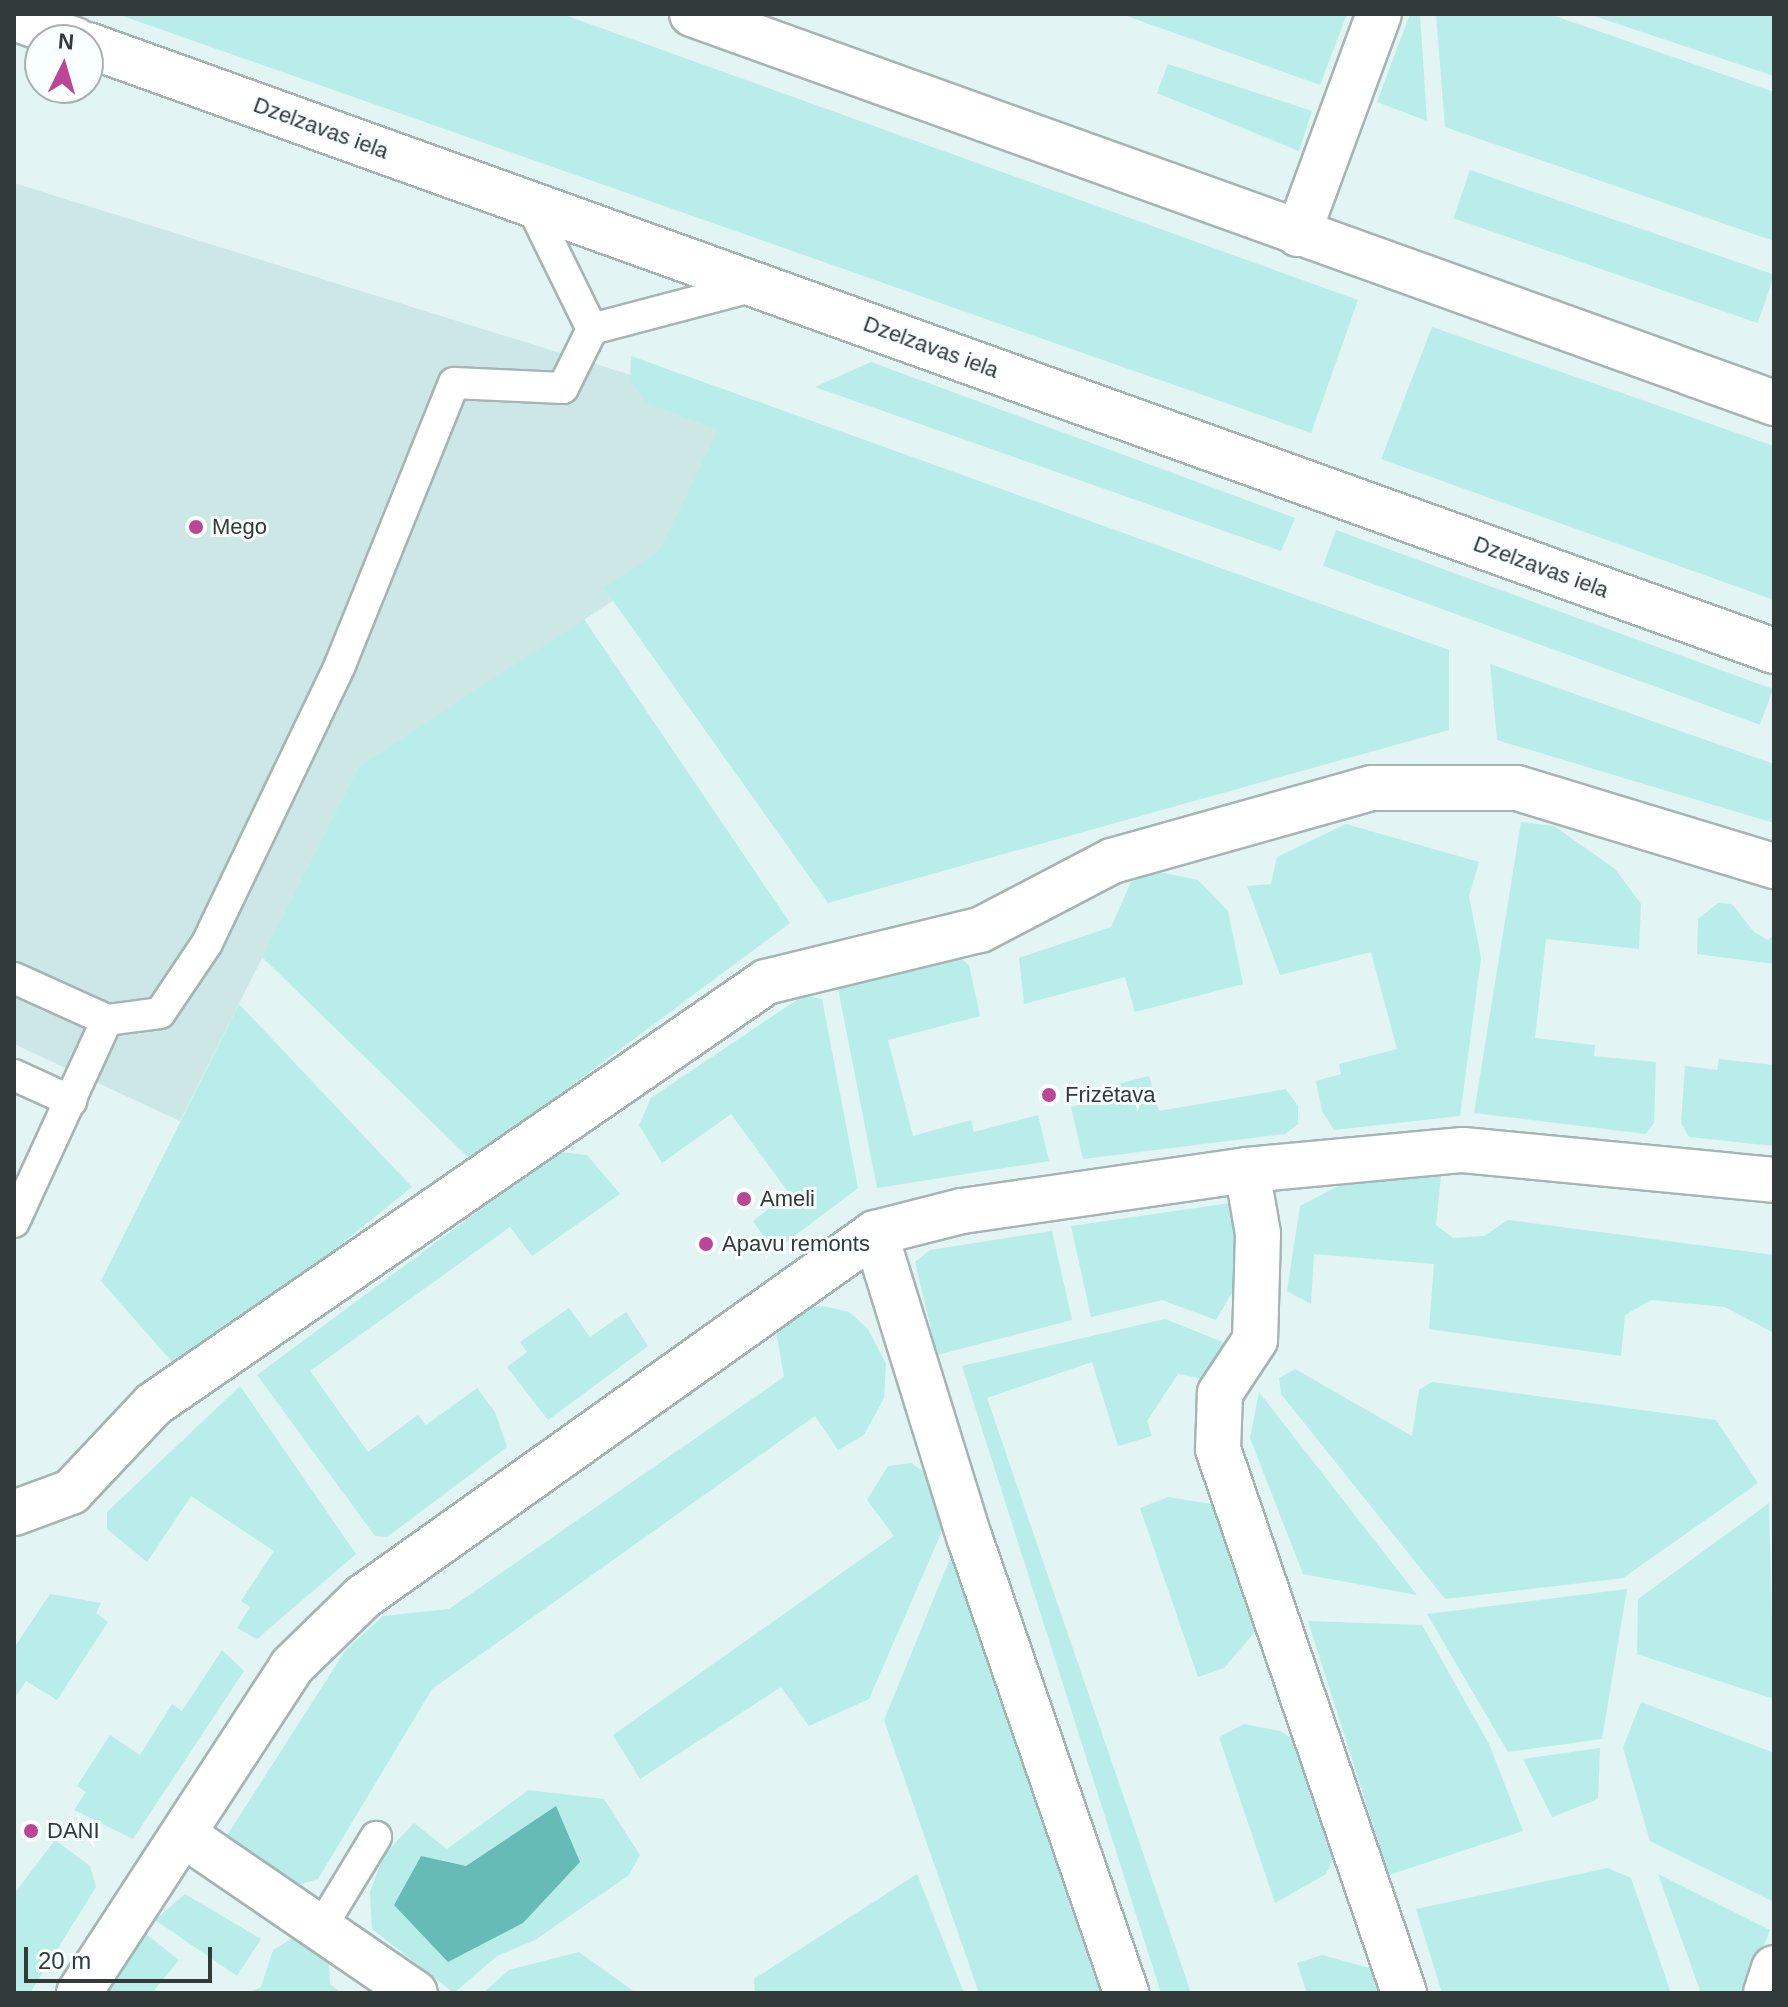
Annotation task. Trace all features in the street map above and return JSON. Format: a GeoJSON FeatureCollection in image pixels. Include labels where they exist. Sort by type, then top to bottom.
{"type":"FeatureCollection","features":[{"type":"Feature","properties":{"kind":"street"},"geometry":{"type":"LineString","coordinates":[[692,14],[1774,403]]}},
{"type":"Feature","properties":{"kind":"street"},"geometry":{"type":"LineString","coordinates":[[1298,234],[1379,14]]}},
{"type":"Feature","properties":{"kind":"street","name":"Dzelzavas iela"},"geometry":{"type":"LineString","coordinates":[[104,51],[1774,651]]}},
{"type":"Feature","properties":{"kind":"street"},"geometry":{"type":"LineString","coordinates":[[14,1513],[71,1492],[154,1404],[766,982],[980,930],[1112,861],[1372,788],[1517,788],[1774,866]]}},
{"type":"Feature","properties":{"kind":"street"},"geometry":{"type":"LineString","coordinates":[[79,1993],[187,1837],[292,1666],[363,1597],[875,1233],[962,1211],[1247,1170],[1463,1150],[1774,1180]]}},
{"type":"Feature","properties":{"kind":"street"},"geometry":{"type":"LineString","coordinates":[[1247,1170],[1258,1234],[1255,1340],[1220,1393],[1218,1449],[1404,1993]]}},
{"type":"Feature","properties":{"kind":"street"},"geometry":{"type":"LineString","coordinates":[[875,1233],[970,1539],[1126,1993]]}},
{"type":"Feature","properties":{"kind":"street"},"geometry":{"type":"LineString","coordinates":[[187,1837],[411,1992]]}},
{"type":"Feature","properties":{"kind":"street"},"geometry":{"type":"LineString","coordinates":[[1766,1993],[1774,1968]]}},
{"type":"Feature","properties":{"kind":"lane"},"geometry":{"type":"LineString","coordinates":[[530,203],[592,329]]}},
{"type":"Feature","properties":{"kind":"lane"},"geometry":{"type":"LineString","coordinates":[[14,978],[107,1020],[160,1013],[207,943],[340,665],[454,383],[563,388],[592,329],[761,285]]}},
{"type":"Feature","properties":{"kind":"lane"},"geometry":{"type":"LineString","coordinates":[[14,1222],[107,1020]]}},
{"type":"Feature","properties":{"kind":"lane"},"geometry":{"type":"LineString","coordinates":[[14,1075],[71,1101]]}},
{"type":"Feature","properties":{"kind":"lane"},"geometry":{"type":"LineString","coordinates":[[320,1929],[376,1837]]}},
{"type":"Feature","properties":{"kind":"shaded area"},"geometry":{"type":"Polygon","coordinates":[[[117,14],[562,14],[1358,300],[1311,433],[117,14]]]}},
{"type":"Feature","properties":{"kind":"shaded area"},"geometry":{"type":"Polygon","coordinates":[[[1121,14],[1347,14],[1320,85],[1121,14]]]}},
{"type":"Feature","properties":{"kind":"shaded area"},"geometry":{"type":"Polygon","coordinates":[[[1410,14],[1420,14],[1427,121],[1377,102],[1410,14]]]}},
{"type":"Feature","properties":{"kind":"shaded area"},"geometry":{"type":"Polygon","coordinates":[[[1436,14],[1549,14],[1774,92],[1774,241],[1445,127],[1436,14]]]}},
{"type":"Feature","properties":{"kind":"shaded area"},"geometry":{"type":"Polygon","coordinates":[[[1588,14],[1767,14],[1774,17],[1774,76],[1588,14]]]}},
{"type":"Feature","properties":{"kind":"shaded area"},"geometry":{"type":"Polygon","coordinates":[[[1168,64],[1312,111],[1299,151],[1157,93],[1168,64]]]}},
{"type":"Feature","properties":{"kind":"shaded area"},"geometry":{"type":"Polygon","coordinates":[[[1470,170],[1774,275],[1758,323],[1453,218],[1470,170]]]}},
{"type":"Feature","properties":{"kind":"shaded area"},"geometry":{"type":"Polygon","coordinates":[[[14,183],[746,411],[674,561],[358,767],[180,1121],[14,1044],[14,183]]]}},
{"type":"Feature","properties":{"kind":"shaded area"},"geometry":{"type":"Polygon","coordinates":[[[1432,327],[1774,446],[1774,600],[1381,459],[1432,327]]]}},
{"type":"Feature","properties":{"kind":"shaded area"},"geometry":{"type":"Polygon","coordinates":[[[631,356],[1449,650],[1449,730],[828,903],[604,588],[660,550],[718,430],[645,402],[630,380],[631,356]]]}},
{"type":"Feature","properties":{"kind":"shaded area"},"geometry":{"type":"Polygon","coordinates":[[[871,362],[1295,518],[1281,551],[815,387],[871,362]]]}},
{"type":"Feature","properties":{"kind":"shaded area"},"geometry":{"type":"Polygon","coordinates":[[[1336,530],[1773,689],[1760,725],[1323,566],[1336,530]]]}},
{"type":"Feature","properties":{"kind":"shaded area"},"geometry":{"type":"Polygon","coordinates":[[[584,619],[790,923],[471,1160],[262,957],[358,767],[584,619]]]}},
{"type":"Feature","properties":{"kind":"shaded area"},"geometry":{"type":"Polygon","coordinates":[[[1490,664],[1774,764],[1774,823],[1497,740],[1490,664]]]}},
{"type":"Feature","properties":{"kind":"shaded area"},"geometry":{"type":"Polygon","coordinates":[[[1521,822],[1554,826],[1615,869],[1641,904],[1639,949],[1546,939],[1535,1038],[1595,1045],[1594,1056],[1656,1062],[1654,1123],[1646,1134],[1474,1113],[1521,822]]]}},
{"type":"Feature","properties":{"kind":"shaded area"},"geometry":{"type":"Polygon","coordinates":[[[1346,824],[1479,862],[1469,896],[1481,958],[1460,1116],[1334,1130],[1322,1111],[1316,1081],[1341,1074],[1339,1064],[1397,1049],[1371,952],[1280,975],[1247,886],[1271,884],[1277,857],[1346,824]]]}},
{"type":"Feature","properties":{"kind":"shaded area"},"geometry":{"type":"Polygon","coordinates":[[[1154,871],[1198,880],[1228,911],[1243,984],[1135,1012],[1125,977],[1024,1004],[1019,958],[1111,927],[1131,882],[1154,871]]]}},
{"type":"Feature","properties":{"kind":"shaded area"},"geometry":{"type":"Polygon","coordinates":[[[1718,903],[1732,904],[1754,932],[1768,940],[1774,934],[1774,964],[1697,954],[1698,919],[1718,903]]]}},
{"type":"Feature","properties":{"kind":"shaded area"},"geometry":{"type":"Polygon","coordinates":[[[955,954],[969,965],[980,1016],[888,1040],[913,1136],[971,1120],[974,1132],[1038,1115],[1049,1161],[877,1188],[836,978],[955,954]]]}},
{"type":"Feature","properties":{"kind":"shaded area"},"geometry":{"type":"Polygon","coordinates":[[[804,995],[822,999],[858,1188],[774,1251],[753,1221],[789,1193],[731,1114],[662,1163],[639,1125],[651,1098],[804,995]]]}},
{"type":"Feature","properties":{"kind":"shaded area"},"geometry":{"type":"Polygon","coordinates":[[[239,1004],[412,1187],[181,1372],[101,1281],[239,1004]]]}},
{"type":"Feature","properties":{"kind":"shaded area"},"geometry":{"type":"Polygon","coordinates":[[[1719,1059],[1774,1065],[1774,1146],[1689,1137],[1681,1123],[1685,1066],[1717,1070],[1719,1059]]]}},
{"type":"Feature","properties":{"kind":"shaded area"},"geometry":{"type":"Polygon","coordinates":[[[1149,1076],[1159,1111],[1286,1089],[1298,1106],[1298,1124],[1285,1134],[1083,1159],[1071,1107],[1095,1101],[1093,1090],[1149,1076]]]}},
{"type":"Feature","properties":{"kind":"shaded area"},"geometry":{"type":"Polygon","coordinates":[[[558,1152],[587,1155],[620,1194],[532,1256],[510,1227],[310,1371],[368,1452],[418,1415],[426,1425],[477,1388],[495,1412],[507,1447],[387,1537],[375,1536],[257,1375],[558,1152]]]}},
{"type":"Feature","properties":{"kind":"shaded area"},"geometry":{"type":"Polygon","coordinates":[[[1441,1176],[1436,1225],[1453,1238],[1484,1236],[1508,1220],[1774,1255],[1774,1333],[1725,1307],[1651,1300],[1625,1315],[1621,1356],[1429,1329],[1434,1264],[1314,1254],[1311,1304],[1287,1291],[1300,1206],[1342,1184],[1441,1176]]]}},
{"type":"Feature","properties":{"kind":"shaded area"},"geometry":{"type":"Polygon","coordinates":[[[1230,1203],[1249,1264],[1216,1320],[1162,1300],[1091,1317],[1071,1226],[1230,1203]]]}},
{"type":"Feature","properties":{"kind":"shaded area"},"geometry":{"type":"Polygon","coordinates":[[[1052,1231],[1072,1320],[937,1355],[915,1262],[930,1250],[1052,1231]]]}},
{"type":"Feature","properties":{"kind":"shaded area"},"geometry":{"type":"Polygon","coordinates":[[[823,1306],[849,1312],[868,1329],[886,1364],[884,1398],[864,1435],[838,1450],[815,1416],[432,1689],[318,1879],[291,1887],[258,1872],[226,1837],[345,1651],[383,1616],[449,1609],[784,1377],[776,1331],[798,1309],[823,1306]]]}},
{"type":"Feature","properties":{"kind":"shaded area"},"geometry":{"type":"Polygon","coordinates":[[[569,1308],[590,1337],[626,1312],[648,1346],[548,1420],[507,1367],[527,1352],[520,1342],[569,1308]]]}},
{"type":"Feature","properties":{"kind":"shaded area"},"geometry":{"type":"Polygon","coordinates":[[[1165,1319],[1225,1343],[1222,1368],[1199,1378],[1178,1374],[1147,1421],[1152,1436],[1118,1446],[1092,1362],[987,1398],[1191,1993],[1161,1993],[962,1366],[1165,1319]]]}},
{"type":"Feature","properties":{"kind":"shaded area"},"geometry":{"type":"Polygon","coordinates":[[[1295,1369],[1412,1436],[1419,1390],[1432,1382],[1716,1420],[1758,1483],[1623,1578],[1445,1599],[1281,1394],[1279,1378],[1295,1369]]]}},
{"type":"Feature","properties":{"kind":"shaded area"},"geometry":{"type":"Polygon","coordinates":[[[240,1386],[356,1554],[257,1639],[237,1628],[250,1607],[241,1601],[274,1551],[191,1496],[147,1562],[107,1529],[107,1512],[240,1386]]]}},
{"type":"Feature","properties":{"kind":"shaded area"},"geometry":{"type":"Polygon","coordinates":[[[1259,1392],[1417,1595],[1303,1574],[1250,1438],[1259,1392]]]}},
{"type":"Feature","properties":{"kind":"shaded area"},"geometry":{"type":"Polygon","coordinates":[[[911,1463],[930,1476],[942,1531],[869,1699],[809,1726],[781,1687],[640,1779],[613,1735],[894,1536],[867,1500],[888,1466],[911,1463]]]}},
{"type":"Feature","properties":{"kind":"shaded area"},"geometry":{"type":"Polygon","coordinates":[[[1168,1497],[1212,1504],[1229,1516],[1259,1627],[1224,1668],[1198,1677],[1140,1508],[1168,1497]]]}},
{"type":"Feature","properties":{"kind":"shaded area"},"geometry":{"type":"Polygon","coordinates":[[[1769,1503],[1774,1699],[1637,1654],[1638,1599],[1769,1503]]]}},
{"type":"Feature","properties":{"kind":"shaded area"},"geometry":{"type":"Polygon","coordinates":[[[954,1549],[1107,1993],[979,1993],[884,1720],[954,1549]]]}},
{"type":"Feature","properties":{"kind":"shaded area"},"geometry":{"type":"Polygon","coordinates":[[[1627,1589],[1602,1739],[1508,1752],[1427,1614],[1627,1589]]]}},
{"type":"Feature","properties":{"kind":"shaded area"},"geometry":{"type":"Polygon","coordinates":[[[50,1594],[101,1603],[96,1613],[108,1622],[57,1700],[26,1681],[14,1699],[14,1648],[50,1594]]]}},
{"type":"Feature","properties":{"kind":"shaded area"},"geometry":{"type":"Polygon","coordinates":[[[1308,1621],[1422,1625],[1489,1744],[1523,1831],[1389,1875],[1308,1621]]]}},
{"type":"Feature","properties":{"kind":"shaded area"},"geometry":{"type":"Polygon","coordinates":[[[222,1650],[244,1671],[133,1839],[74,1810],[86,1792],[77,1786],[110,1735],[140,1755],[172,1704],[182,1711],[222,1650]]]}},
{"type":"Feature","properties":{"kind":"shaded area"},"geometry":{"type":"Polygon","coordinates":[[[1641,1702],[1774,1753],[1774,1902],[1650,1841],[1623,1748],[1641,1702]]]}},
{"type":"Feature","properties":{"kind":"shaded area"},"geometry":{"type":"Polygon","coordinates":[[[1244,1724],[1280,1731],[1309,1749],[1338,1848],[1326,1874],[1275,1903],[1219,1737],[1244,1724]]]}},
{"type":"Feature","properties":{"kind":"shaded area"},"geometry":{"type":"Polygon","coordinates":[[[1600,1748],[1598,1799],[1552,1817],[1523,1759],[1600,1748]]]}},
{"type":"Feature","properties":{"kind":"shaded area"},"geometry":{"type":"Polygon","coordinates":[[[529,1790],[604,1799],[640,1855],[629,1875],[535,1940],[497,1956],[454,1993],[372,1929],[370,1892],[384,1855],[414,1823],[447,1849],[529,1790]]]}},
{"type":"Feature","properties":{"kind":"shaded area"},"geometry":{"type":"Polygon","coordinates":[[[556,1806],[580,1862],[523,1923],[448,1962],[394,1905],[421,1856],[466,1866],[556,1806]]]}},
{"type":"Feature","properties":{"kind":"shaded area"},"geometry":{"type":"Polygon","coordinates":[[[55,1840],[90,1866],[96,1887],[30,1993],[14,1993],[14,1894],[55,1840]]]}},
{"type":"Feature","properties":{"kind":"shaded area"},"geometry":{"type":"Polygon","coordinates":[[[1608,1868],[1631,1878],[1671,1993],[1442,1993],[1416,1909],[1608,1868]]]}},
{"type":"Feature","properties":{"kind":"shaded area"},"geometry":{"type":"Polygon","coordinates":[[[917,1874],[964,1993],[755,1993],[754,1979],[917,1874]]]}},
{"type":"Feature","properties":{"kind":"shaded area"},"geometry":{"type":"Polygon","coordinates":[[[1658,1874],[1770,1930],[1745,1993],[1701,1993],[1658,1874]]]}},
{"type":"Feature","properties":{"kind":"shaded area"},"geometry":{"type":"Polygon","coordinates":[[[185,1894],[261,1939],[237,1976],[155,1920],[185,1894]]]}},
{"type":"Feature","properties":{"kind":"shaded area"},"geometry":{"type":"Polygon","coordinates":[[[302,1932],[328,1949],[330,1984],[341,1993],[248,1993],[261,1987],[273,1950],[302,1932]]]}},
{"type":"Feature","properties":{"kind":"shaded area"},"geometry":{"type":"Polygon","coordinates":[[[146,1934],[179,1960],[152,1993],[105,1993],[146,1934]]]}},
{"type":"Feature","properties":{"kind":"shaded area"},"geometry":{"type":"Polygon","coordinates":[[[579,1952],[636,1993],[483,1993],[509,1970],[579,1952]]]}},
{"type":"Feature","properties":{"kind":"shaded area"},"geometry":{"type":"Polygon","coordinates":[[[1322,1955],[1373,1969],[1382,1993],[1307,1993],[1297,1963],[1322,1955]]]}},
{"type":"Feature","properties":{"kind":"place","name":"Mego"},"geometry":{"type":"Point","coordinates":[196,527]}},
{"type":"Feature","properties":{"kind":"place","name":"Frizētava"},"geometry":{"type":"Point","coordinates":[1049,1095]}},
{"type":"Feature","properties":{"kind":"place","name":"Ameli"},"geometry":{"type":"Point","coordinates":[744,1199]}},
{"type":"Feature","properties":{"kind":"place","name":"Apavu remonts"},"geometry":{"type":"Point","coordinates":[706,1244]}},
{"type":"Feature","properties":{"kind":"place","name":"DANI"},"geometry":{"type":"Point","coordinates":[31,1831]}}]}
